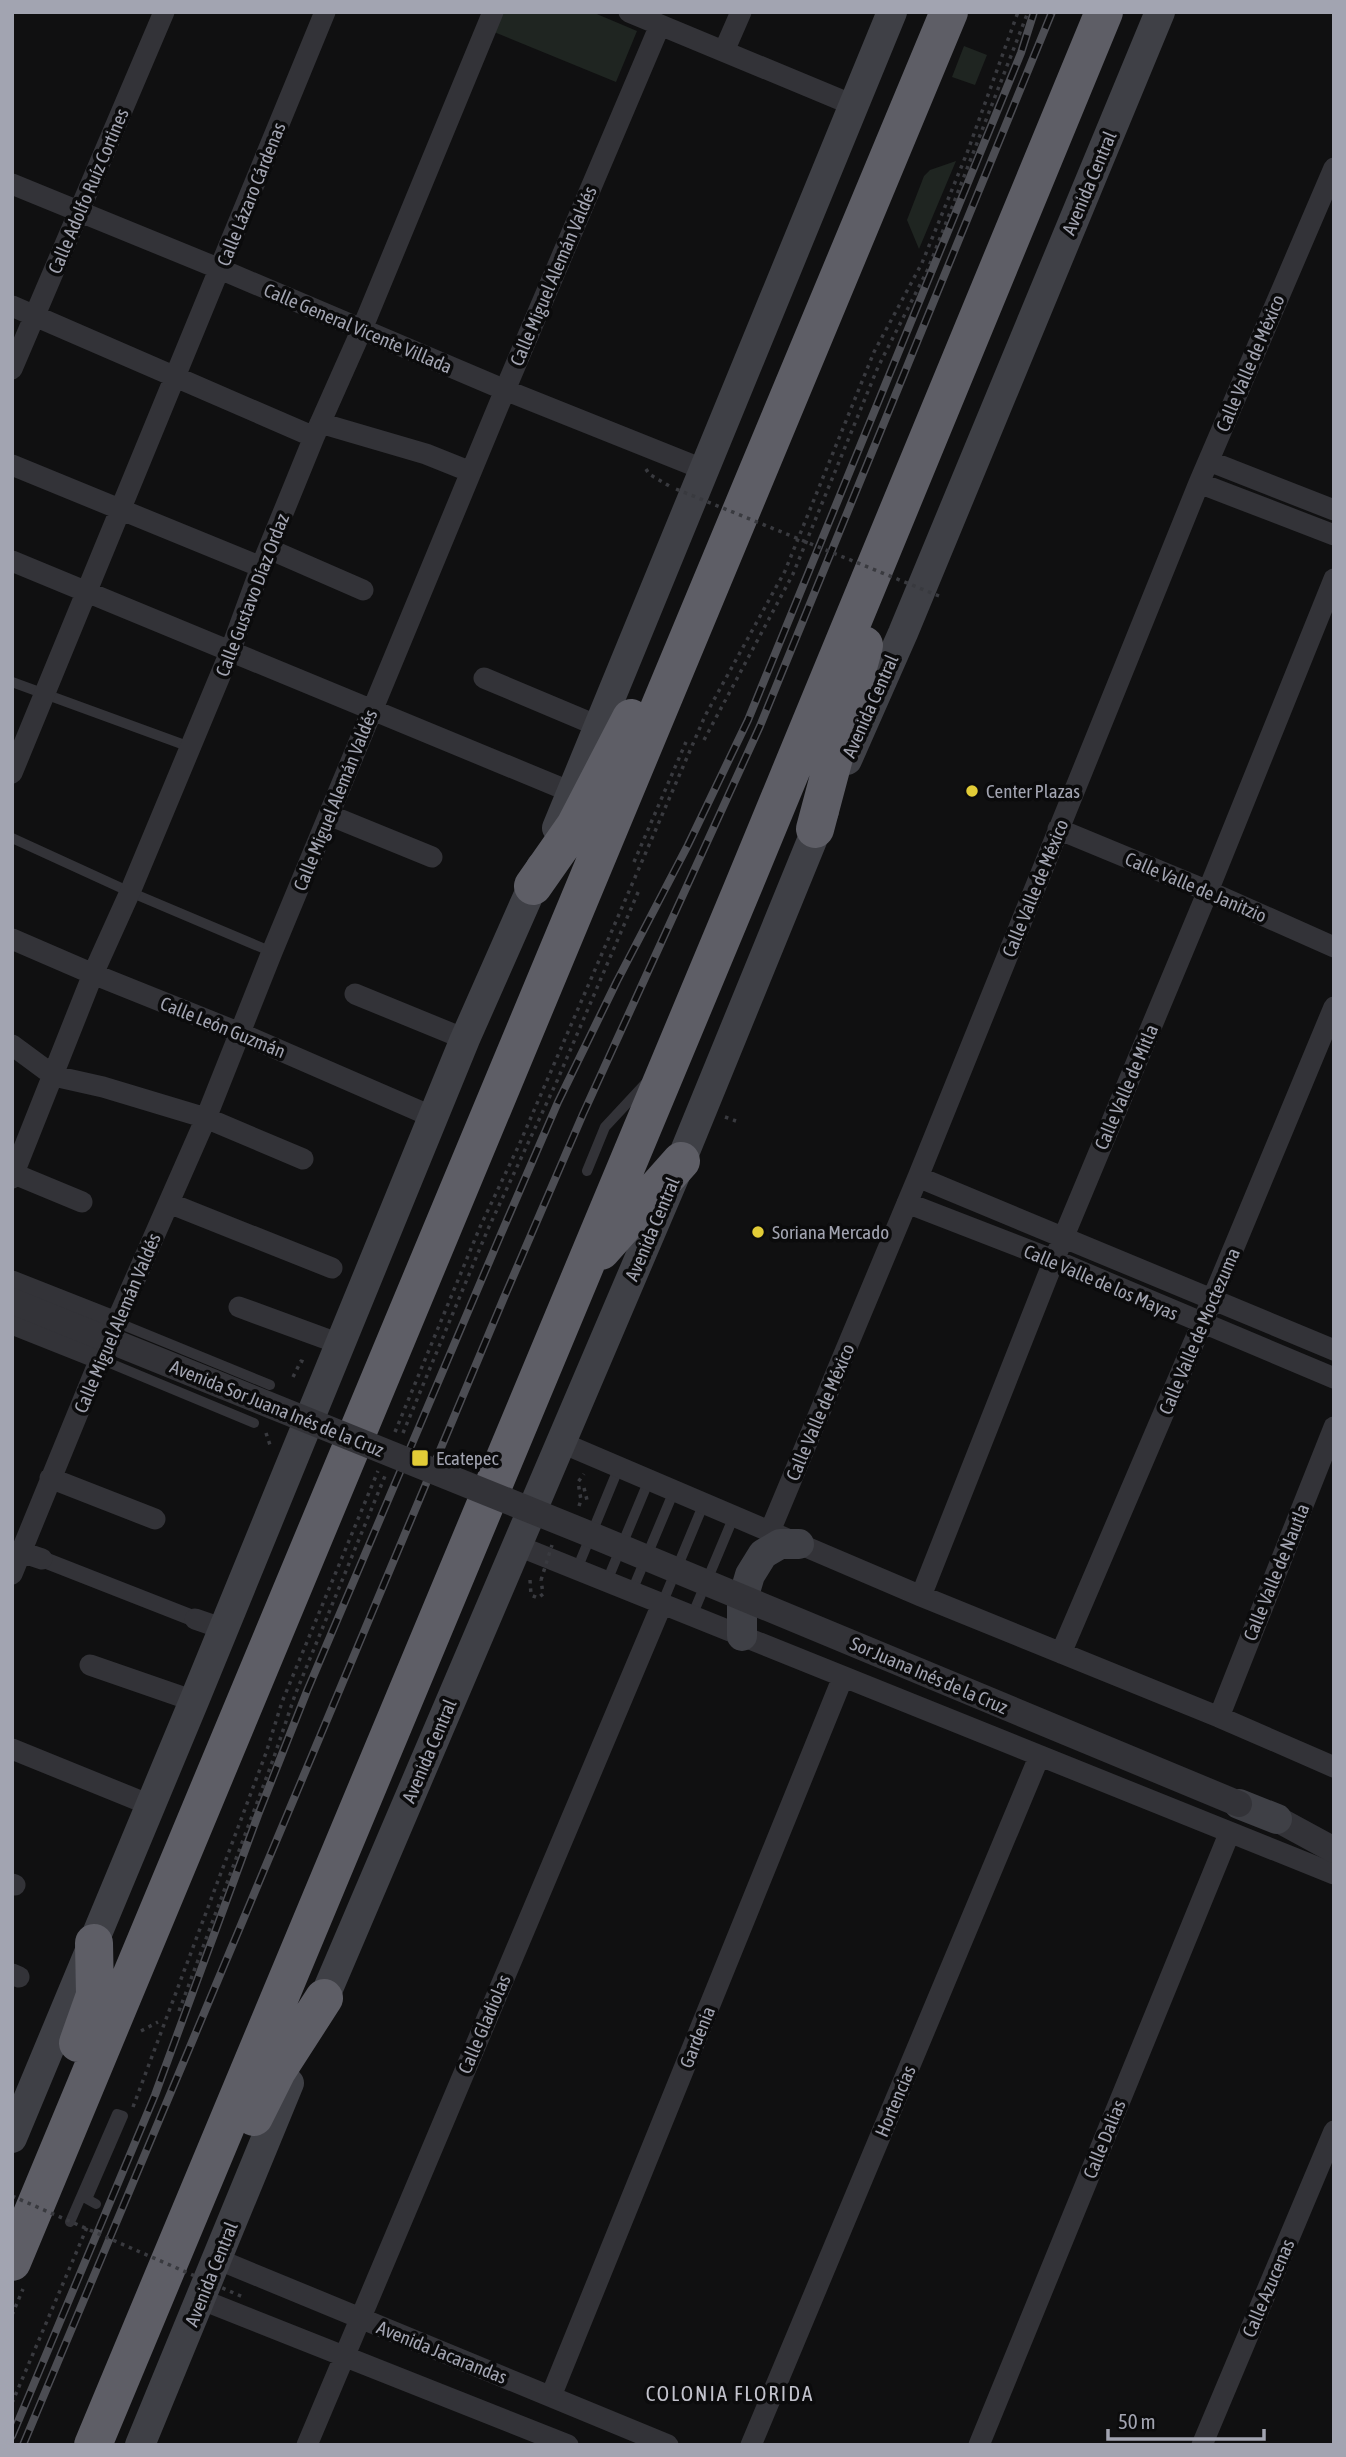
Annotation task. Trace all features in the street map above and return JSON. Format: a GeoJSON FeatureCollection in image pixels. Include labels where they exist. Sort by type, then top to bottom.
{"type":"FeatureCollection","features":[{"type":"Feature","properties":{"kind":"highway"},"geometry":{"type":"LineString","coordinates":[[12,2262],[949,12]]}},
{"type":"Feature","properties":{"kind":"highway"},"geometry":{"type":"LineString","coordinates":[[93,2445],[1104,12]]}},
{"type":"Feature","properties":{"kind":"highway"},"geometry":{"type":"LineString","coordinates":[[816,830],[904,496]]}},
{"type":"Feature","properties":{"kind":"highway"},"geometry":{"type":"LineString","coordinates":[[533,886],[575,826],[631,718],[688,640]]}},
{"type":"Feature","properties":{"kind":"highway"},"geometry":{"type":"LineString","coordinates":[[579,1277],[681,1161]]}},
{"type":"Feature","properties":{"kind":"highway"},"geometry":{"type":"LineString","coordinates":[[51,2169],[52,2119],[95,1995],[94,1943]]}},
{"type":"Feature","properties":{"kind":"highway"},"geometry":{"type":"LineString","coordinates":[[188,2214],[235,2156],[277,2071],[324,1998]]}},
{"type":"Feature","properties":{"kind":"main road"},"geometry":{"type":"LineString","coordinates":[[12,2138],[21,2093],[94,1943],[433,1117],[533,886],[892,12]]}},
{"type":"Feature","properties":{"kind":"main road","name":"Avenida Central"},"geometry":{"type":"LineString","coordinates":[[140,2445],[324,1998],[681,1161],[816,830],[903,633],[1160,12]]}},
{"type":"Feature","properties":{"kind":"main road"},"geometry":{"type":"LineString","coordinates":[[742,1636],[742,1602],[750,1575],[763,1554],[780,1544],[799,1544]]}},
{"type":"Feature","properties":{"kind":"main road","name":"Sor Juana Inés de la Cruz"},"geometry":{"type":"LineString","coordinates":[[1239,1804],[1277,1819]]}},
{"type":"Feature","properties":{"kind":"street","name":"Calle Adolfo Ruíz Cortines"},"geometry":{"type":"LineString","coordinates":[[12,369],[164,12]]}},
{"type":"Feature","properties":{"kind":"street","name":"Calle Lázaro Cárdenas"},"geometry":{"type":"LineString","coordinates":[[12,773],[325,12]]}},
{"type":"Feature","properties":{"kind":"street","name":"Calle Gustavo Díaz Ordaz"},"geometry":{"type":"LineString","coordinates":[[13,1175],[93,974],[230,652],[317,430],[362,329],[493,12]]}},
{"type":"Feature","properties":{"kind":"street"},"geometry":{"type":"LineString","coordinates":[[629,12],[853,105]]}},
{"type":"Feature","properties":{"kind":"street"},"geometry":{"type":"LineString","coordinates":[[724,51],[741,12]]}},
{"type":"Feature","properties":{"kind":"street","name":"Calle Miguel Alemán Valdés"},"geometry":{"type":"LineString","coordinates":[[12,1574],[100,1359],[206,1118],[505,390],[660,25]]}},
{"type":"Feature","properties":{"kind":"street","name":"Calle Valle de México"},"geometry":{"type":"LineString","coordinates":[[770,1531],[918,1177],[1199,483],[1334,168]]}},
{"type":"Feature","properties":{"kind":"street","name":"Calle General Vicente Villada"},"geometry":{"type":"LineString","coordinates":[[12,184],[505,390],[705,470]]}},
{"type":"Feature","properties":{"kind":"street"},"geometry":{"type":"LineString","coordinates":[[12,306],[175,375],[317,430],[426,454],[471,472]]}},
{"type":"Feature","properties":{"kind":"street"},"geometry":{"type":"LineString","coordinates":[[1209,460],[1334,510]]}},
{"type":"Feature","properties":{"kind":"street"},"geometry":{"type":"LineString","coordinates":[[12,465],[122,508],[363,590]]}},
{"type":"Feature","properties":{"kind":"street"},"geometry":{"type":"LineString","coordinates":[[1199,483],[1334,535]]}},
{"type":"Feature","properties":{"kind":"street"},"geometry":{"type":"LineString","coordinates":[[12,561],[571,792]]}},
{"type":"Feature","properties":{"kind":"street","name":"Calle Valle de Mitla"},"geometry":{"type":"LineString","coordinates":[[920,1596],[1063,1236],[1208,891],[1334,579]]}},
{"type":"Feature","properties":{"kind":"street"},"geometry":{"type":"LineString","coordinates":[[484,678],[598,726]]}},
{"type":"Feature","properties":{"kind":"street"},"geometry":{"type":"LineString","coordinates":[[329,815],[432,857]]}},
{"type":"Feature","properties":{"kind":"street","name":"Calle Valle de Janitzio"},"geometry":{"type":"LineString","coordinates":[[1058,829],[1334,947]]}},
{"type":"Feature","properties":{"kind":"street","name":"Calle León Guzmán"},"geometry":{"type":"LineString","coordinates":[[12,939],[240,1032],[433,1117]]}},
{"type":"Feature","properties":{"kind":"street"},"geometry":{"type":"LineString","coordinates":[[355,995],[465,1040]]}},
{"type":"Feature","properties":{"kind":"street","name":"Calle Valle de Moctezuma"},"geometry":{"type":"LineString","coordinates":[[1061,1653],[1334,1007]]}},
{"type":"Feature","properties":{"kind":"street"},"geometry":{"type":"LineString","coordinates":[[12,1045],[54,1076],[103,1087],[206,1118],[303,1159]]}},
{"type":"Feature","properties":{"kind":"street"},"geometry":{"type":"LineString","coordinates":[[13,1175],[82,1202]]}},
{"type":"Feature","properties":{"kind":"street","name":"Calle Valle de los Mayas"},"geometry":{"type":"LineString","coordinates":[[918,1177],[1334,1350]]}},
{"type":"Feature","properties":{"kind":"street"},"geometry":{"type":"LineString","coordinates":[[169,1203],[332,1268]]}},
{"type":"Feature","properties":{"kind":"street","name":"Calle Valle de los Mayas"},"geometry":{"type":"LineString","coordinates":[[906,1203],[1054,1260],[1334,1378]]}},
{"type":"Feature","properties":{"kind":"street","name":"Avenida Sor Juana Inés de la Cruz"},"geometry":{"type":"LineString","coordinates":[[12,1282],[116,1322]]}},
{"type":"Feature","properties":{"kind":"street","name":"Avenida Sor Juana Inés de la Cruz"},"geometry":{"type":"LineString","coordinates":[[12,1301],[582,1531]]}},
{"type":"Feature","properties":{"kind":"street"},"geometry":{"type":"LineString","coordinates":[[239,1307],[340,1344]]}},
{"type":"Feature","properties":{"kind":"street","name":"Avenida Sor Juana Inés de la Cruz"},"geometry":{"type":"LineString","coordinates":[[12,1324],[100,1359]]}},
{"type":"Feature","properties":{"kind":"street","name":"Calle Valle de Nautla"},"geometry":{"type":"LineString","coordinates":[[1219,1717],[1334,1427]]}},
{"type":"Feature","properties":{"kind":"street"},"geometry":{"type":"LineString","coordinates":[[560,1442],[920,1596],[1219,1717],[1334,1767]]}},
{"type":"Feature","properties":{"kind":"street"},"geometry":{"type":"LineString","coordinates":[[51,1478],[155,1519]]}},
{"type":"Feature","properties":{"kind":"street","name":"Sor Juana Inés de la Cruz"},"geometry":{"type":"LineString","coordinates":[[582,1531],[1239,1804]]}},
{"type":"Feature","properties":{"kind":"street"},"geometry":{"type":"LineString","coordinates":[[516,1545],[1334,1874]]}},
{"type":"Feature","properties":{"kind":"street"},"geometry":{"type":"LineString","coordinates":[[21,1552],[224,1629]]}},
{"type":"Feature","properties":{"kind":"street","name":"Calle Gladiolas"},"geometry":{"type":"LineString","coordinates":[[307,2445],[662,1604]]}},
{"type":"Feature","properties":{"kind":"street"},"geometry":{"type":"LineString","coordinates":[[90,1665],[194,1701]]}},
{"type":"Feature","properties":{"kind":"street","name":"Gardenia"},"geometry":{"type":"LineString","coordinates":[[551,2396],[844,1677]]}},
{"type":"Feature","properties":{"kind":"street"},"geometry":{"type":"LineString","coordinates":[[12,1749],[150,1805]]}},
{"type":"Feature","properties":{"kind":"street","name":"Hortencias"},"geometry":{"type":"LineString","coordinates":[[751,2445],[1039,1757]]}},
{"type":"Feature","properties":{"kind":"street","name":"Sor Juana Inés de la Cruz"},"geometry":{"type":"LineString","coordinates":[[1277,1819],[1334,1836]]}},
{"type":"Feature","properties":{"kind":"street","name":"Sor Juana Inés de la Cruz"},"geometry":{"type":"LineString","coordinates":[[1277,1819],[1334,1850]]}},
{"type":"Feature","properties":{"kind":"street","name":"Calle Dalias"},"geometry":{"type":"LineString","coordinates":[[979,2445],[1229,1833]]}},
{"type":"Feature","properties":{"kind":"street","name":"Calle Azucenas"},"geometry":{"type":"LineString","coordinates":[[1202,2445],[1334,2131]]}},
{"type":"Feature","properties":{"kind":"street","name":"Avenida Jacarandas"},"geometry":{"type":"LineString","coordinates":[[217,2259],[668,2445]]}},
{"type":"Feature","properties":{"kind":"street","name":"Avenida Jacarandas"},"geometry":{"type":"LineString","coordinates":[[200,2298],[345,2356],[534,2439],[568,2445]]}},
{"type":"Feature","properties":{"kind":"lane"},"geometry":{"type":"LineString","coordinates":[[12,681],[190,747]]}},
{"type":"Feature","properties":{"kind":"lane"},"geometry":{"type":"LineString","coordinates":[[12,838],[272,952]]}},
{"type":"Feature","properties":{"kind":"lane"},"geometry":{"type":"LineString","coordinates":[[587,1171],[605,1127],[673,1054]]}},
{"type":"Feature","properties":{"kind":"lane","name":"Avenida Sor Juana Inés de la Cruz"},"geometry":{"type":"LineString","coordinates":[[116,1322],[270,1385]]}},
{"type":"Feature","properties":{"kind":"lane","name":"Avenida Sor Juana Inés de la Cruz"},"geometry":{"type":"LineString","coordinates":[[100,1359],[254,1423]]}},
{"type":"Feature","properties":{"kind":"lane"},"geometry":{"type":"LineString","coordinates":[[577,1569],[619,1467]]}},
{"type":"Feature","properties":{"kind":"lane"},"geometry":{"type":"LineString","coordinates":[[607,1581],[649,1480]]}},
{"type":"Feature","properties":{"kind":"lane"},"geometry":{"type":"LineString","coordinates":[[632,1591],[674,1491]]}},
{"type":"Feature","properties":{"kind":"lane"},"geometry":{"type":"LineString","coordinates":[[662,1604],[704,1503]]}},
{"type":"Feature","properties":{"kind":"lane"},"geometry":{"type":"LineString","coordinates":[[692,1616],[734,1516]]}},
{"type":"Feature","properties":{"kind":"lane"},"geometry":{"type":"LineString","coordinates":[[70,2222],[117,2113],[123,2116],[91,2202]]}},
{"type":"Feature","properties":{"kind":"path"},"geometry":{"type":"LineString","coordinates":[[394,1432],[480,1227],[519,1145],[705,716],[785,571],[874,352],[922,263],[967,153],[1018,12]]}},
{"type":"Feature","properties":{"kind":"path"},"geometry":{"type":"LineString","coordinates":[[704,740],[793,575],[878,367],[928,269],[1028,12]]}},
{"type":"Feature","properties":{"kind":"path"},"geometry":{"type":"LineString","coordinates":[[649,474],[676,489],[939,596]]}},
{"type":"Feature","properties":{"kind":"path"},"geometry":{"type":"LineString","coordinates":[[634,862],[686,742]]}},
{"type":"Feature","properties":{"kind":"path"},"geometry":{"type":"LineString","coordinates":[[139,2089],[266,1753],[282,1702],[378,1471]]}},
{"type":"Feature","properties":{"kind":"path"},"geometry":{"type":"LineString","coordinates":[[581,1500],[578,1482],[584,1474],[593,1477]]}},
{"type":"Feature","properties":{"kind":"path"},"geometry":{"type":"LineString","coordinates":[[584,1488],[587,1500],[597,1502]]}},
{"type":"Feature","properties":{"kind":"path"},"geometry":{"type":"LineString","coordinates":[[551,1574],[534,1574],[530,1582],[531,1595],[538,1598],[543,1594],[541,1580],[552,1542]]}},
{"type":"Feature","properties":{"kind":"path"},"geometry":{"type":"LineString","coordinates":[[12,2196],[243,2297]]}},
{"type":"Feature","properties":{"kind":"path"},"geometry":{"type":"LineString","coordinates":[[12,2403],[78,2248]]}},
{"type":"Feature","properties":{"kind":"shaded area"},"geometry":{"type":"Polygon","coordinates":[[[502,12],[592,12],[637,31],[616,82],[494,32],[502,12]]]}},
{"type":"Feature","properties":{"kind":"shaded area"},"geometry":{"type":"Polygon","coordinates":[[[964,46],[987,55],[975,85],[952,77],[964,46]]]}},
{"type":"Feature","properties":{"kind":"shaded area"},"geometry":{"type":"Polygon","coordinates":[[[956,161],[919,249],[907,220],[924,176],[930,170],[956,161]]]}},
{"type":"Feature","properties":{"kind":"railway"},"geometry":{"type":"LineString","coordinates":[[12,2436],[155,2095],[258,1815],[307,1691],[558,1102],[748,720],[1021,53],[1034,12]]}},
{"type":"Feature","properties":{"kind":"railway"},"geometry":{"type":"LineString","coordinates":[[23,2445],[503,1300],[583,1114],[760,726],[1052,12]]}},
{"type":"Feature","properties":{"kind":"place","name":"Center Plazas"},"geometry":{"type":"Point","coordinates":[972,791]}},
{"type":"Feature","properties":{"kind":"place","name":"Soriana Mercado"},"geometry":{"type":"Point","coordinates":[758,1232]}},
{"type":"Feature","properties":{"kind":"place","name":"Ecatepec"},"geometry":{"type":"Point","coordinates":[420,1458]}},
{"type":"Feature","properties":{"kind":"district","name":"COLONIA FLORIDA"},"geometry":{"type":"Point","coordinates":[730,2394]}}]}
